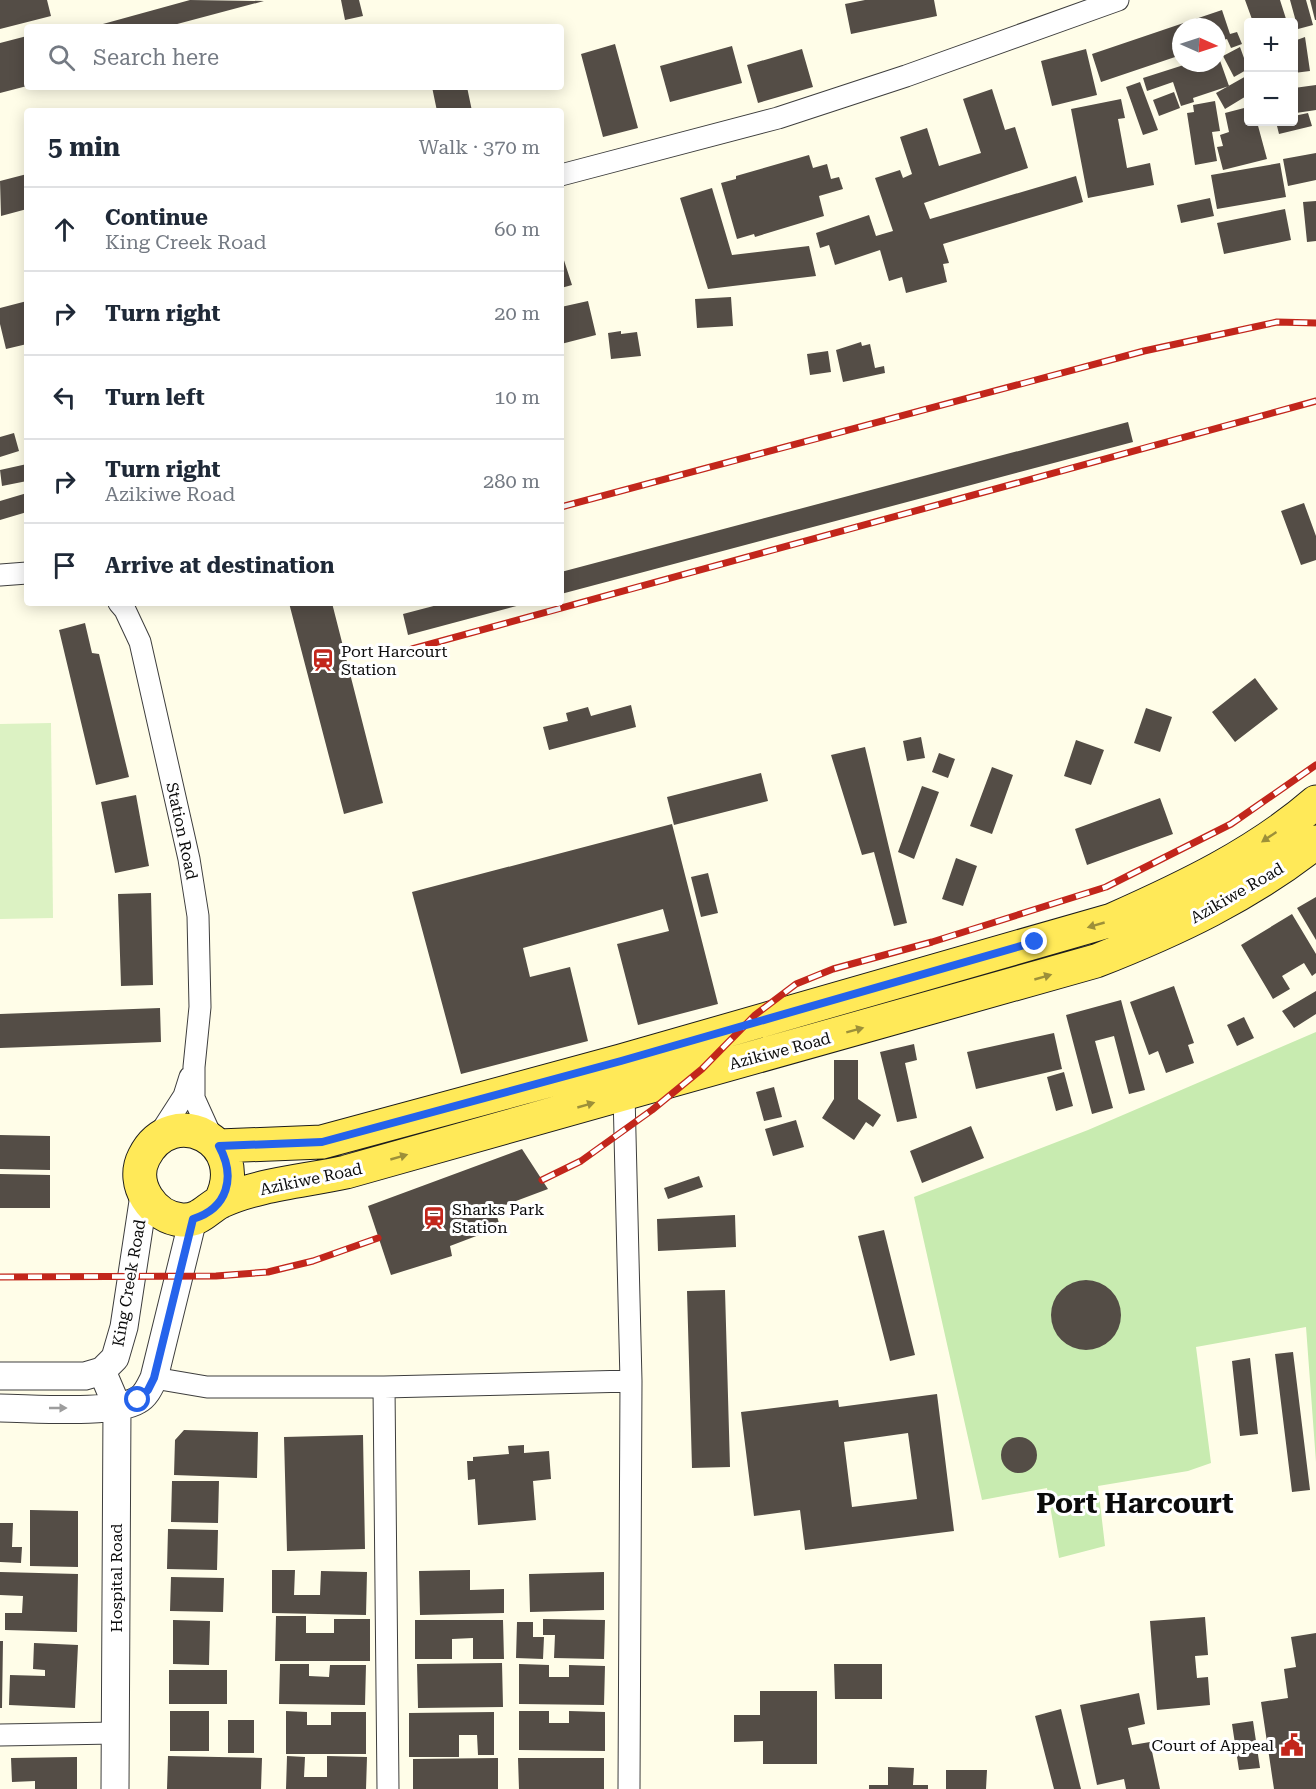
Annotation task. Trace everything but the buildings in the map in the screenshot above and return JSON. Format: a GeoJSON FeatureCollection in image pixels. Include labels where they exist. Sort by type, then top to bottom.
{"type":"FeatureCollection","features":[{"type":"Feature","properties":{"kind":"main road","name":"Azikiwe Road"},"geometry":{"type":"LineString","coordinates":[[216,1143],[322,1142],[621,1061],[1112,920],[1173,893],[1238,858],[1316,802]]}},
{"type":"Feature","properties":{"kind":"main road","name":"Azikiwe Road"},"geometry":{"type":"LineString","coordinates":[[206,1211],[250,1192],[346,1172],[1096,961],[1155,938],[1235,898],[1316,842]]}},
{"type":"Feature","properties":{"kind":"main road"},"geometry":{"type":"LineString","coordinates":[[184,1130],[199,1132],[216,1143],[226,1159],[229,1174],[227,1189],[206,1211],[170,1217],[151,1204],[144,1195],[140,1177],[143,1158],[154,1142],[170,1132],[184,1130]]}},
{"type":"Feature","properties":{"kind":"street"},"geometry":{"type":"LineString","coordinates":[[564,174],[777,118],[906,76],[1118,0]]}},
{"type":"Feature","properties":{"kind":"street"},"geometry":{"type":"LineString","coordinates":[[0,575],[24,573]]}},
{"type":"Feature","properties":{"kind":"street","name":"Station Road"},"geometry":{"type":"LineString","coordinates":[[122,606],[140,642],[189,859],[198,916],[200,1007],[194,1067],[194,1098],[216,1143]]}},
{"type":"Feature","properties":{"kind":"street","name":"Station Road"},"geometry":{"type":"LineString","coordinates":[[154,1142],[184,1096],[194,1067]]}},
{"type":"Feature","properties":{"kind":"street"},"geometry":{"type":"LineString","coordinates":[[624,1094],[631,1381],[629,1789]]}},
{"type":"Feature","properties":{"kind":"street","name":"King Creek Road"},"geometry":{"type":"LineString","coordinates":[[102,1371],[115,1358],[123,1327],[144,1195]]}},
{"type":"Feature","properties":{"kind":"street"},"geometry":{"type":"LineString","coordinates":[[0,1408],[117,1406],[138,1400],[148,1390],[154,1378],[206,1211]]}},
{"type":"Feature","properties":{"kind":"street"},"geometry":{"type":"LineString","coordinates":[[0,1377],[85,1376],[102,1371]]}},
{"type":"Feature","properties":{"kind":"street","name":"Hospital Road"},"geometry":{"type":"LineString","coordinates":[[102,1371],[117,1406],[115,1789]]}},
{"type":"Feature","properties":{"kind":"street"},"geometry":{"type":"LineString","coordinates":[[154,1378],[207,1387],[384,1388],[631,1381]]}},
{"type":"Feature","properties":{"kind":"street"},"geometry":{"type":"LineString","coordinates":[[384,1388],[388,1789]]}},
{"type":"Feature","properties":{"kind":"street"},"geometry":{"type":"LineString","coordinates":[[0,1735],[115,1733]]}},
{"type":"Feature","properties":{"kind":"green space"},"geometry":{"type":"Polygon","coordinates":[[[51,723],[53,918],[0,919],[0,724],[51,723]]]}},
{"type":"Feature","properties":{"kind":"green space"},"geometry":{"type":"Polygon","coordinates":[[[1316,1032],[1316,1462],[1306,1327],[1196,1347],[1211,1463],[1188,1471],[1098,1486],[1105,1546],[1059,1558],[1047,1488],[982,1500],[914,1197],[1088,1130],[1316,1032]]]}},
{"type":"Feature","properties":{"kind":"railway"},"geometry":{"type":"LineString","coordinates":[[564,506],[1144,351],[1277,322],[1316,323]]}},
{"type":"Feature","properties":{"kind":"railway"},"geometry":{"type":"LineString","coordinates":[[412,649],[1316,401]]}},
{"type":"Feature","properties":{"kind":"railway"},"geometry":{"type":"LineString","coordinates":[[542,1180],[581,1161],[652,1110],[702,1069],[755,1015],[796,984],[833,969],[932,942],[1106,887],[1231,824],[1316,765]]}},
{"type":"Feature","properties":{"kind":"railway"},"geometry":{"type":"LineString","coordinates":[[0,1277],[216,1276],[268,1272],[313,1261],[378,1238]]}},
{"type":"Feature","properties":{"kind":"place","name":"Port Harcourt Station"},"geometry":{"type":"Point","coordinates":[323,660]}},
{"type":"Feature","properties":{"kind":"place","name":"Sharks Park Station"},"geometry":{"type":"Point","coordinates":[434,1218]}},
{"type":"Feature","properties":{"kind":"place","name":"Court of Appeal"},"geometry":{"type":"Point","coordinates":[1292,1745]}},
{"type":"Feature","properties":{"kind":"district","name":"Port Harcourt"},"geometry":{"type":"Point","coordinates":[1135,1503]}},
{"type":"Feature","properties":{"kind":"route"},"geometry":{"type":"LineString","coordinates":[[138,1400],[148,1390],[154,1378],[193,1219],[206,1215],[220,1202],[227,1189],[229,1174],[226,1159],[219,1146],[322,1142],[621,1061],[1035,942]]}}]}
